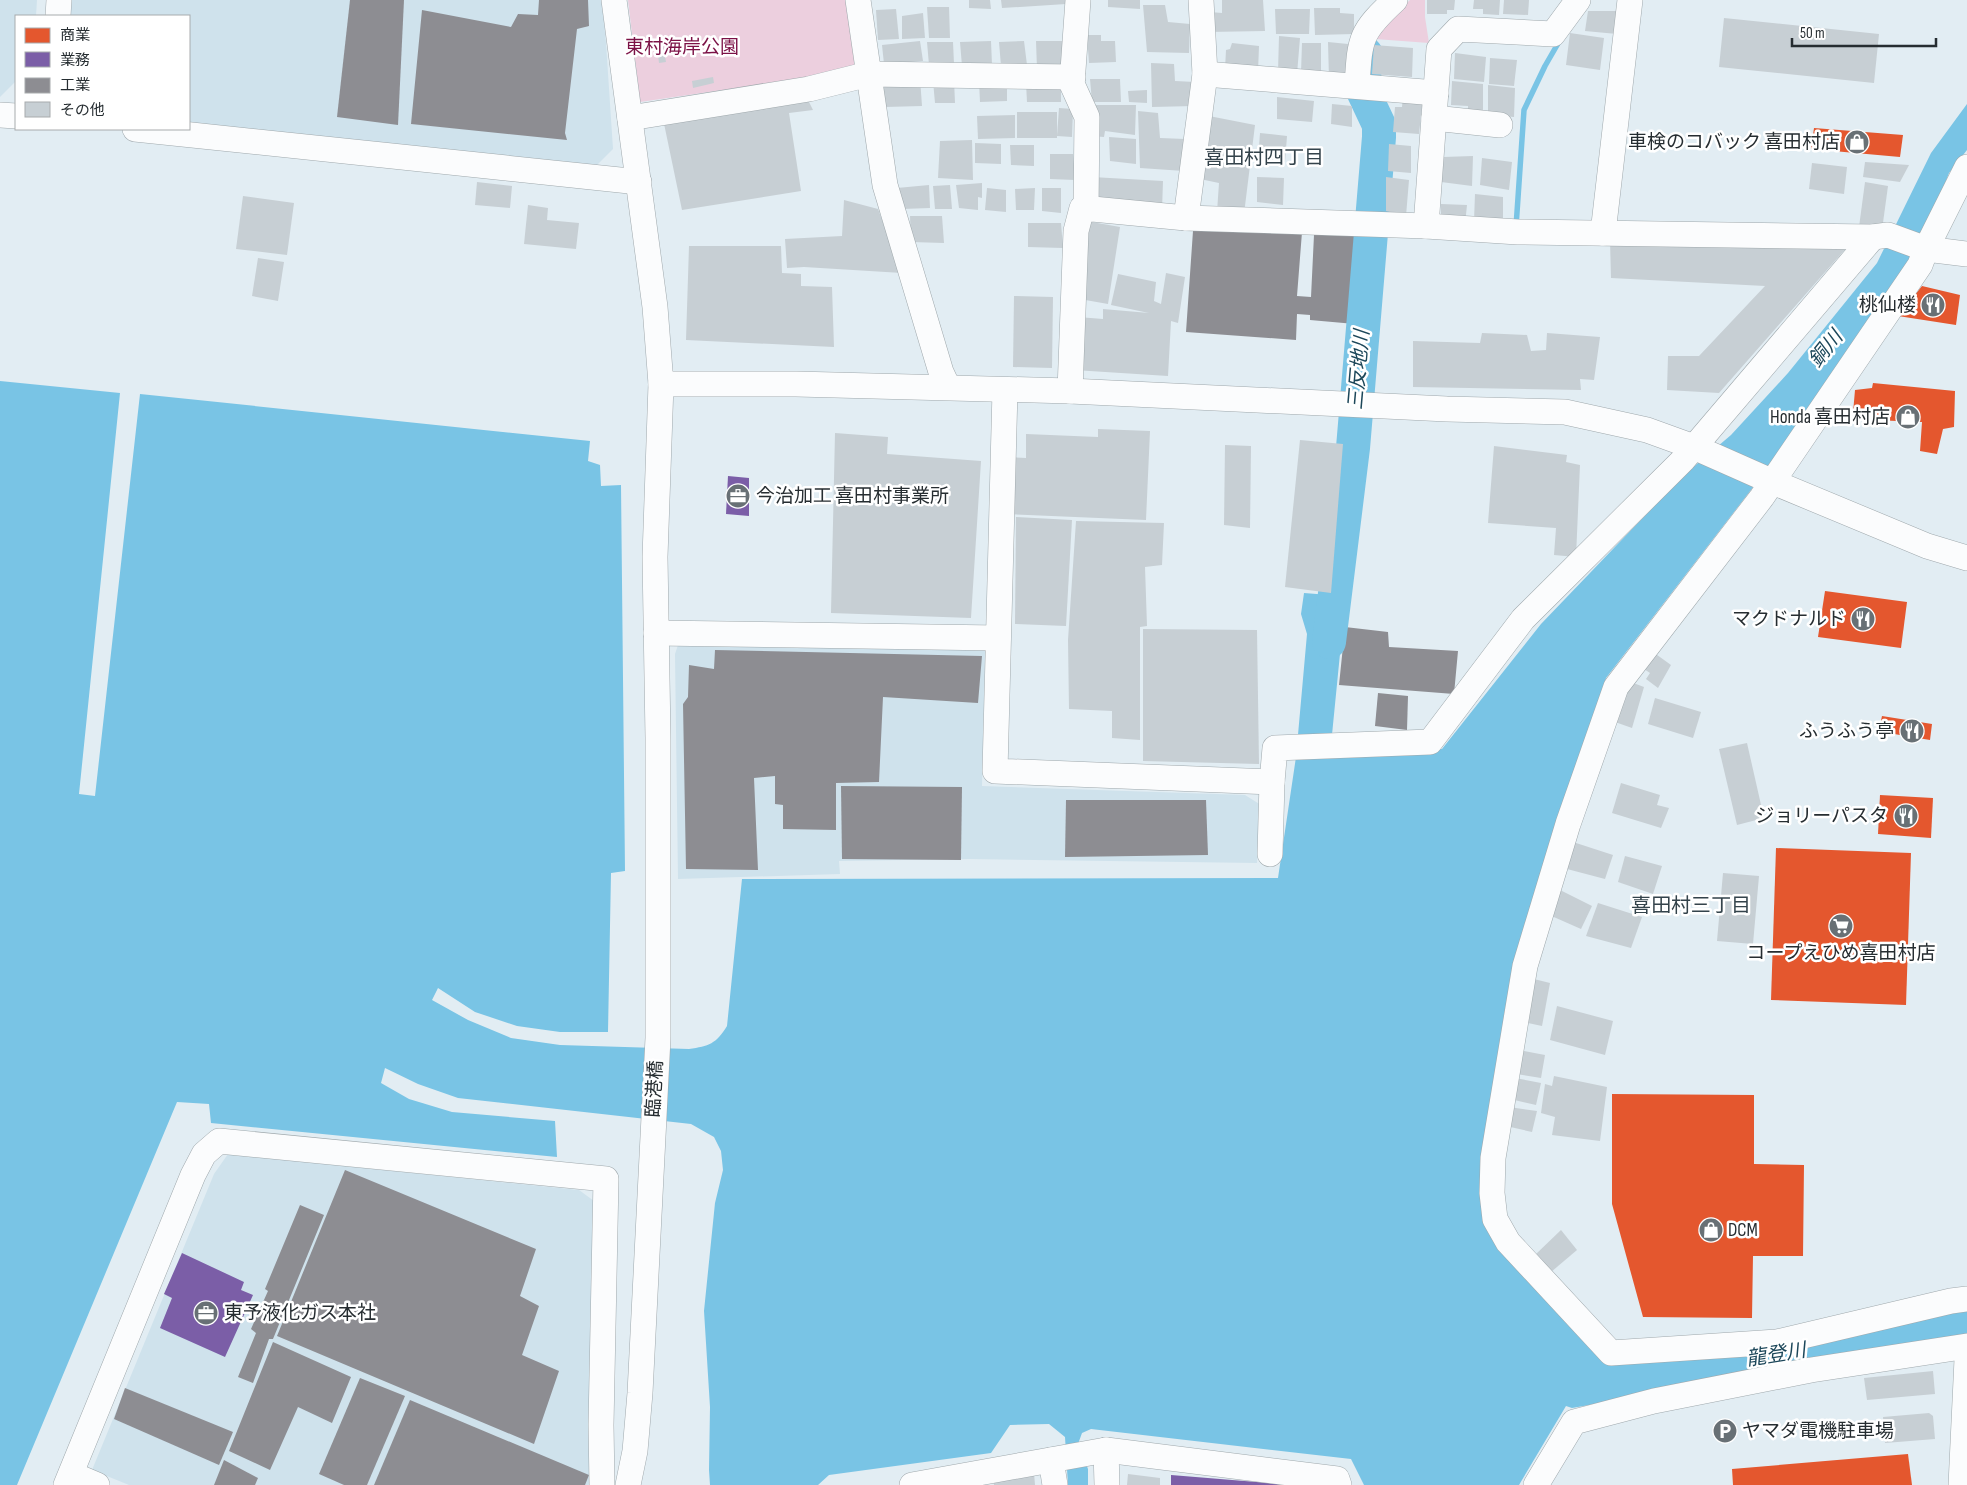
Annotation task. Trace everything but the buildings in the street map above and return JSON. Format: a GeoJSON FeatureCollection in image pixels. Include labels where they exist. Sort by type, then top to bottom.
{"type":"FeatureCollection","features":[{"type":"Feature","properties":{"kind":"street"},"geometry":{"type":"LineString","coordinates":[[58,15],[59,0]]}},
{"type":"Feature","properties":{"kind":"street","name":"臨港橋"},"geometry":{"type":"LineString","coordinates":[[614,0],[655,307],[661,384],[655,557],[658,738],[658,1038],[640,1392],[635,1451],[628,1485]]}},
{"type":"Feature","properties":{"kind":"street"},"geometry":{"type":"LineString","coordinates":[[858,0],[885,185],[948,388]]}},
{"type":"Feature","properties":{"kind":"street"},"geometry":{"type":"LineString","coordinates":[[1078,0],[1072,84],[1087,117],[1086,208]]}},
{"type":"Feature","properties":{"kind":"street"},"geometry":{"type":"LineString","coordinates":[[1186,218],[1205,74],[1201,0]]}},
{"type":"Feature","properties":{"kind":"street"},"geometry":{"type":"LineString","coordinates":[[1356,86],[1359,50],[1366,30],[1395,0]]}},
{"type":"Feature","properties":{"kind":"street"},"geometry":{"type":"LineString","coordinates":[[1426,226],[1439,49],[1458,29],[1552,34],[1578,0]]}},
{"type":"Feature","properties":{"kind":"street"},"geometry":{"type":"LineString","coordinates":[[1603,233],[1630,0]]}},
{"type":"Feature","properties":{"kind":"street"},"geometry":{"type":"LineString","coordinates":[[630,118],[808,88],[869,74],[1073,77]]}},
{"type":"Feature","properties":{"kind":"street"},"geometry":{"type":"LineString","coordinates":[[1205,74],[1436,93]]}},
{"type":"Feature","properties":{"kind":"street"},"geometry":{"type":"LineString","coordinates":[[0,115],[15,116]]}},
{"type":"Feature","properties":{"kind":"street"},"geometry":{"type":"LineString","coordinates":[[1434,118],[1500,125]]}},
{"type":"Feature","properties":{"kind":"street"},"geometry":{"type":"LineString","coordinates":[[145,130],[639,182]]}},
{"type":"Feature","properties":{"kind":"street"},"geometry":{"type":"LineString","coordinates":[[1967,167],[1926,249],[1920,265],[1769,480],[1616,687],[1568,824],[1525,966],[1493,1158],[1492,1192],[1495,1220],[1508,1242],[1611,1353],[1777,1342],[1951,1301],[1967,1299]]}},
{"type":"Feature","properties":{"kind":"street"},"geometry":{"type":"LineString","coordinates":[[1070,391],[1076,231],[1082,208],[1186,218],[1426,226],[1518,232],[1873,237],[1888,235],[1926,249],[1967,254]]}},
{"type":"Feature","properties":{"kind":"street"},"geometry":{"type":"LineString","coordinates":[[1270,854],[1275,748],[1430,742],[1524,619],[1683,460],[1873,237]]}},
{"type":"Feature","properties":{"kind":"street"},"geometry":{"type":"LineString","coordinates":[[661,384],[796,384],[1070,391],[1447,409],[1565,412],[1647,430],[1694,447],[1927,546],[1967,558]]}},
{"type":"Feature","properties":{"kind":"street"},"geometry":{"type":"LineString","coordinates":[[1005,390],[995,771],[1272,782]]}},
{"type":"Feature","properties":{"kind":"street"},"geometry":{"type":"LineString","coordinates":[[656,633],[998,638]]}},
{"type":"Feature","properties":{"kind":"street"},"geometry":{"type":"LineString","coordinates":[[97,1485],[69,1480],[193,1174],[204,1154],[219,1142],[606,1179],[601,1424],[602,1485]]}},
{"type":"Feature","properties":{"kind":"street"},"geometry":{"type":"LineString","coordinates":[[1796,1338],[1801,1372]]}},
{"type":"Feature","properties":{"kind":"street"},"geometry":{"type":"LineString","coordinates":[[1536,1485],[1574,1422],[1654,1401],[1801,1372],[1967,1346]]}},
{"type":"Feature","properties":{"kind":"street"},"geometry":{"type":"LineString","coordinates":[[1961,1485],[1967,1359]]}},
{"type":"Feature","properties":{"kind":"street"},"geometry":{"type":"LineString","coordinates":[[1106,1450],[1107,1485]]}},
{"type":"Feature","properties":{"kind":"street"},"geometry":{"type":"LineString","coordinates":[[912,1485],[1106,1450],[1337,1479],[1339,1485]]}},
{"type":"Feature","properties":{"kind":"street"},"geometry":{"type":"LineString","coordinates":[[1051,1460],[1055,1485]]}},
{"type":"Feature","properties":{"kind":"shaded area"},"geometry":{"type":"Polygon","coordinates":[[[0,0],[37,0],[36,15],[15,15],[15,82],[0,97],[0,0]]]}},
{"type":"Feature","properties":{"kind":"shaded area"},"geometry":{"type":"Polygon","coordinates":[[[69,0],[602,0],[613,149],[593,169],[190,126],[190,15],[68,15],[69,0]]]}},
{"type":"Feature","properties":{"kind":"shaded area"},"geometry":{"type":"Polygon","coordinates":[[[679,642],[985,650],[982,786],[1245,795],[1261,805],[1257,863],[969,859],[839,861],[840,874],[678,879],[675,654],[679,642]]]}},
{"type":"Feature","properties":{"kind":"shaded area"},"geometry":{"type":"Polygon","coordinates":[[[228,1154],[579,1190],[594,1201],[590,1485],[129,1485],[92,1470],[214,1174],[228,1154]]]}},
{"type":"Feature","properties":{"kind":"green space","name":"東村海岸公園"},"geometry":{"type":"Polygon","coordinates":[[[628,0],[850,0],[859,70],[640,102],[628,0]]]}},
{"type":"Feature","properties":{"kind":"green space"},"geometry":{"type":"Polygon","coordinates":[[[1410,0],[1425,0],[1425,17],[1429,43],[1375,39],[1376,31],[1410,0]]]}},
{"type":"Feature","properties":{"kind":"water"},"geometry":{"type":"Polygon","coordinates":[[[1967,104],[1967,150],[1949,173],[1916,260],[1781,451],[1606,678],[1521,939],[1490,1226],[1604,1361],[1967,1311],[1967,1339],[1572,1408],[1566,1406],[1519,1485],[1364,1485],[1351,1459],[1091,1429],[1082,1433],[1078,1444],[1088,1469],[1088,1485],[1068,1485],[1065,1437],[1049,1424],[1010,1425],[991,1453],[829,1475],[818,1485],[710,1485],[710,1407],[704,1311],[715,1203],[723,1170],[721,1151],[714,1137],[691,1124],[458,1098],[418,1084],[385,1068],[381,1083],[409,1099],[452,1112],[555,1121],[557,1157],[211,1123],[209,1104],[177,1102],[17,1485],[0,1485],[0,381],[120,393],[79,794],[95,796],[140,394],[590,441],[588,461],[600,465],[601,486],[621,485],[625,871],[611,873],[608,1032],[560,1032],[517,1026],[475,1012],[438,988],[432,1000],[468,1020],[511,1038],[560,1045],[689,1049],[711,1043],[719,1037],[727,1026],[742,879],[1278,878],[1296,757],[1307,634],[1301,614],[1304,593],[1342,596],[1345,603],[1330,755],[1442,749],[1541,624],[1684,475],[1731,435],[1788,373],[1877,263],[1931,153],[1967,104]]]}},
{"type":"Feature","properties":{"kind":"waterway"},"geometry":{"type":"LineString","coordinates":[[1516,227],[1524,110],[1560,40]]}},
{"type":"Feature","properties":{"kind":"waterway","name":"三反地川"},"geometry":{"type":"LineString","coordinates":[[1329,642],[1353,448],[1379,137],[1379,125],[1363,91],[1366,54]]}},
{"type":"Feature","properties":{"kind":"place","name":"車検のコバック 喜田村店"},"geometry":{"type":"Point","coordinates":[1857,142]}},
{"type":"Feature","properties":{"kind":"place","name":"桃仙楼"},"geometry":{"type":"Point","coordinates":[1933,305]}},
{"type":"Feature","properties":{"kind":"place","name":"Honda 喜田村店"},"geometry":{"type":"Point","coordinates":[1908,417]}},
{"type":"Feature","properties":{"kind":"place","name":"今治加工 喜田村事業所"},"geometry":{"type":"Point","coordinates":[738,496]}},
{"type":"Feature","properties":{"kind":"place","name":"マクドナルド"},"geometry":{"type":"Point","coordinates":[1863,619]}},
{"type":"Feature","properties":{"kind":"place","name":"ふうふう亭"},"geometry":{"type":"Point","coordinates":[1912,731]}},
{"type":"Feature","properties":{"kind":"place","name":"ジョリーパスタ"},"geometry":{"type":"Point","coordinates":[1906,816]}},
{"type":"Feature","properties":{"kind":"place","name":"コープえひめ喜田村店"},"geometry":{"type":"Point","coordinates":[1841,926]}},
{"type":"Feature","properties":{"kind":"place","name":"DCM"},"geometry":{"type":"Point","coordinates":[1711,1230]}},
{"type":"Feature","properties":{"kind":"place","name":"東予液化ガス本社"},"geometry":{"type":"Point","coordinates":[206,1313]}},
{"type":"Feature","properties":{"kind":"place","name":"ヤマダ電機駐車場"},"geometry":{"type":"Point","coordinates":[1725,1431]}},
{"type":"Feature","properties":{"kind":"district","name":"喜田村四丁目"},"geometry":{"type":"Point","coordinates":[1264,158]}},
{"type":"Feature","properties":{"kind":"district","name":"喜田村三丁目"},"geometry":{"type":"Point","coordinates":[1691,906]}},
{"type":"Feature","properties":{"kind":"water label","name":"銅川"},"geometry":{"type":"Point","coordinates":[1826,349]}},
{"type":"Feature","properties":{"kind":"water label","name":"龍登川"},"geometry":{"type":"Point","coordinates":[1776,1355]}}]}
